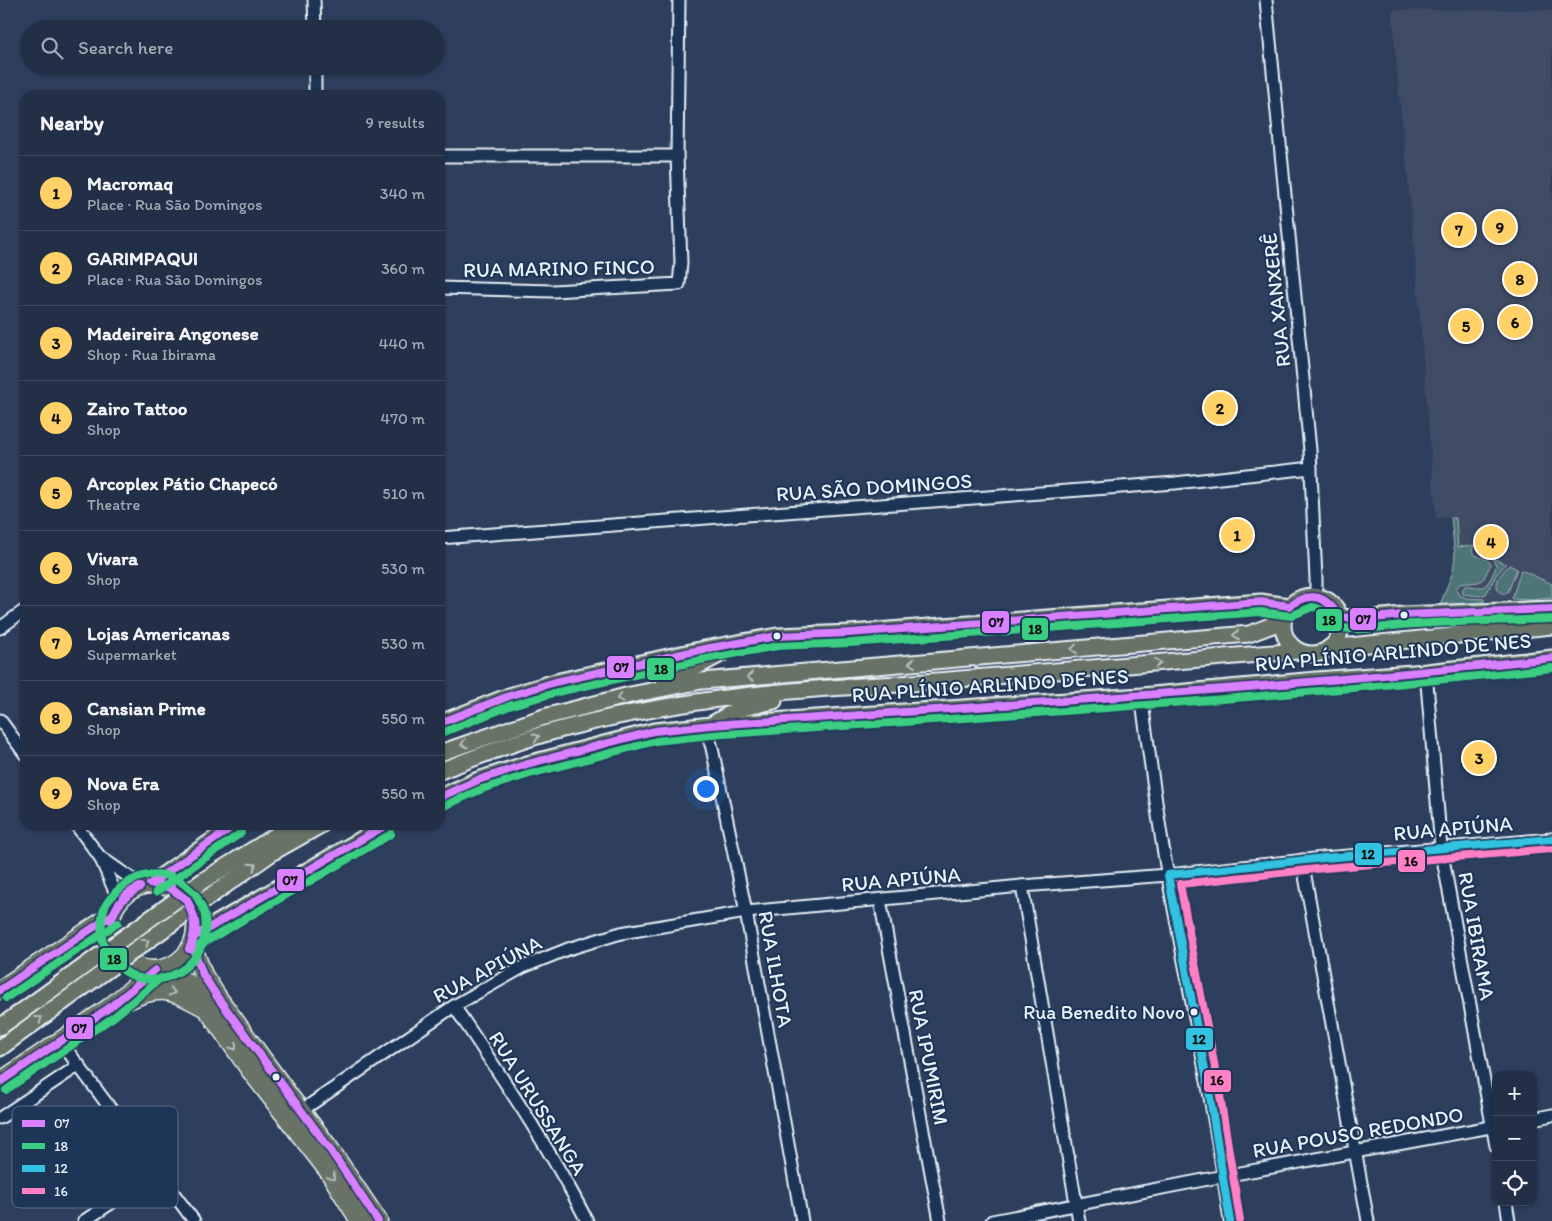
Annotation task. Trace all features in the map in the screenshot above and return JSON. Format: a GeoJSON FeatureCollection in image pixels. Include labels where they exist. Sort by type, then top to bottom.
{"type":"FeatureCollection","features":[{"type":"Feature","properties":{"kind":"highway"},"geometry":{"type":"LineString","coordinates":[[0,990],[116,908],[134,889],[158,884],[174,889],[187,900],[195,917],[194,940],[202,975],[329,1148],[378,1221]]}},
{"type":"Feature","properties":{"kind":"highway"},"geometry":{"type":"LineString","coordinates":[[116,908],[111,924],[113,941],[122,956],[137,966],[160,969],[191,986],[205,1008],[330,1173],[360,1221]]}},
{"type":"Feature","properties":{"kind":"highway"},"geometry":{"type":"LineString","coordinates":[[0,1082],[61,1042],[160,969],[181,960],[194,940]]}},
{"type":"Feature","properties":{"kind":"highway"},"geometry":{"type":"LineString","coordinates":[[109,1008],[153,990],[166,990],[179,994],[205,1008]]}},
{"type":"Feature","properties":{"kind":"main road"},"geometry":{"type":"LineString","coordinates":[[1297,650],[1286,639],[1283,623],[1285,614],[1290,606],[1298,600],[1316,596],[1330,603],[1340,617],[1339,634],[1329,648]]}},
{"type":"Feature","properties":{"kind":"main road"},"geometry":{"type":"LineString","coordinates":[[445,721],[509,696],[555,682],[704,649],[778,636],[849,633],[1261,602],[1290,606]]}},
{"type":"Feature","properties":{"kind":"main road"},"geometry":{"type":"LineString","coordinates":[[1340,617],[1365,619],[1402,615],[1552,609]]}},
{"type":"Feature","properties":{"kind":"main road"},"geometry":{"type":"LineString","coordinates":[[445,751],[544,717],[630,695],[702,681],[1249,634],[1275,624],[1283,623]]}},
{"type":"Feature","properties":{"kind":"main road"},"geometry":{"type":"LineString","coordinates":[[445,769],[550,732],[708,699],[1297,650],[1314,654],[1329,648],[1552,626]]}},
{"type":"Feature","properties":{"kind":"main road"},"geometry":{"type":"LineString","coordinates":[[653,691],[742,642]]}},
{"type":"Feature","properties":{"kind":"main road","name":"RUA PLÍNIO ARLINDO DE NES"},"geometry":{"type":"LineString","coordinates":[[445,795],[478,780],[527,764],[654,731],[708,725],[1141,696],[1426,672],[1552,658]]}},
{"type":"Feature","properties":{"kind":"main road"},"geometry":{"type":"LineString","coordinates":[[708,725],[738,709],[787,698],[822,696],[848,686]]}},
{"type":"Feature","properties":{"kind":"main road"},"geometry":{"type":"LineString","coordinates":[[146,885],[228,830]]}},
{"type":"Feature","properties":{"kind":"main road"},"geometry":{"type":"LineString","coordinates":[[0,1027],[204,880],[285,830]]}},
{"type":"Feature","properties":{"kind":"main road"},"geometry":{"type":"LineString","coordinates":[[0,1048],[273,852],[312,830]]}},
{"type":"Feature","properties":{"kind":"main road"},"geometry":{"type":"LineString","coordinates":[[194,940],[378,830]]}},
{"type":"Feature","properties":{"kind":"street"},"geometry":{"type":"LineString","coordinates":[[314,0],[314,20]]}},
{"type":"Feature","properties":{"kind":"street"},"geometry":{"type":"LineString","coordinates":[[445,156],[677,156],[678,0]]}},
{"type":"Feature","properties":{"kind":"street","name":"RUA XANXERÊ"},"geometry":{"type":"LineString","coordinates":[[1266,0],[1311,468],[1316,596]]}},
{"type":"Feature","properties":{"kind":"street"},"geometry":{"type":"LineString","coordinates":[[315,75],[315,90]]}},
{"type":"Feature","properties":{"kind":"street","name":"RUA MARINO FINCO"},"geometry":{"type":"LineString","coordinates":[[445,288],[553,290],[679,284],[681,263],[677,156]]}},
{"type":"Feature","properties":{"kind":"street","name":"RUA SÃO DOMINGOS"},"geometry":{"type":"LineString","coordinates":[[445,538],[1175,483],[1311,468]]}},
{"type":"Feature","properties":{"kind":"street"},"geometry":{"type":"LineString","coordinates":[[0,628],[20,614]]}},
{"type":"Feature","properties":{"kind":"street","name":"RUA IBIRAMA"},"geometry":{"type":"LineString","coordinates":[[1426,672],[1442,848],[1492,1116]]}},
{"type":"Feature","properties":{"kind":"street"},"geometry":{"type":"LineString","coordinates":[[1141,696],[1168,875],[1224,1176],[1230,1221]]}},
{"type":"Feature","properties":{"kind":"street"},"geometry":{"type":"LineString","coordinates":[[0,720],[20,747]]}},
{"type":"Feature","properties":{"kind":"street","name":"RUA ILHOTA"},"geometry":{"type":"LineString","coordinates":[[708,725],[746,912],[802,1221]]}},
{"type":"Feature","properties":{"kind":"street"},"geometry":{"type":"LineString","coordinates":[[80,830],[100,857],[116,908]]}},
{"type":"Feature","properties":{"kind":"street","name":"RUA APIÚNA"},"geometry":{"type":"LineString","coordinates":[[301,1111],[454,1006],[523,967],[568,949],[621,933],[746,912],[1022,886],[1168,875],[1302,860],[1552,839]]}},
{"type":"Feature","properties":{"kind":"street"},"geometry":{"type":"LineString","coordinates":[[100,857],[146,885]]}},
{"type":"Feature","properties":{"kind":"street"},"geometry":{"type":"LineString","coordinates":[[1302,860],[1368,1221]]}},
{"type":"Feature","properties":{"kind":"street"},"geometry":{"type":"LineString","coordinates":[[1022,886],[1078,1221]]}},
{"type":"Feature","properties":{"kind":"street","name":"RUA IPUMIRIM"},"geometry":{"type":"LineString","coordinates":[[880,900],[940,1221]]}},
{"type":"Feature","properties":{"kind":"street","name":"RUA URUSSANGA"},"geometry":{"type":"LineString","coordinates":[[454,1006],[525,1112],[587,1221]]}},
{"type":"Feature","properties":{"kind":"street"},"geometry":{"type":"LineString","coordinates":[[61,1042],[109,1106]]}},
{"type":"Feature","properties":{"kind":"street"},"geometry":{"type":"LineString","coordinates":[[18,1106],[79,1065]]}},
{"type":"Feature","properties":{"kind":"street"},"geometry":{"type":"LineString","coordinates":[[0,1118],[12,1110]]}},
{"type":"Feature","properties":{"kind":"street"},"geometry":{"type":"LineString","coordinates":[[1537,1118],[1552,1115]]}},
{"type":"Feature","properties":{"kind":"street","name":"RUA POUSO REDONDO"},"geometry":{"type":"LineString","coordinates":[[992,1221],[1492,1126]]}},
{"type":"Feature","properties":{"kind":"street"},"geometry":{"type":"LineString","coordinates":[[178,1199],[194,1221]]}},
{"type":"Feature","properties":{"kind":"street"},"geometry":{"type":"LineString","coordinates":[[1507,1206],[1510,1221]]}},
{"type":"Feature","properties":{"kind":"street"},"geometry":{"type":"LineString","coordinates":[[84,1221],[104,1208]]}},
{"type":"Feature","properties":{"kind":"shaded area"},"geometry":{"type":"Polygon","coordinates":[[[1392,10],[1552,10],[1552,598],[1440,605],[1453,571],[1454,549],[1451,518],[1436,518],[1412,219],[1392,10]]]}},
{"type":"Feature","properties":{"kind":"green space"},"geometry":{"type":"Polygon","coordinates":[[[1451,518],[1456,518],[1458,547],[1475,545],[1472,549],[1473,554],[1489,561],[1491,564],[1484,578],[1479,582],[1460,584],[1457,588],[1458,594],[1466,598],[1484,599],[1484,602],[1440,605],[1453,571],[1455,556],[1451,518]]]}},
{"type":"Feature","properties":{"kind":"green space"},"geometry":{"type":"Polygon","coordinates":[[[1492,558],[1506,564],[1497,574],[1486,594],[1479,596],[1463,594],[1462,590],[1465,586],[1483,587],[1487,583],[1496,565],[1492,558]]]}},
{"type":"Feature","properties":{"kind":"green space"},"geometry":{"type":"Polygon","coordinates":[[[1509,565],[1517,569],[1508,592],[1504,594],[1498,591],[1497,583],[1499,577],[1509,565]]]}},
{"type":"Feature","properties":{"kind":"green space"},"geometry":{"type":"Polygon","coordinates":[[[1521,570],[1552,584],[1552,598],[1512,599],[1521,570]]]}},
{"type":"Feature","properties":{"kind":"transit line","name":"07"},"geometry":{"type":"LineString","coordinates":[[445,721],[509,696],[555,682],[704,649],[777,636],[849,633],[1261,602],[1290,606],[1311,597],[1318,598],[1329,604],[1339,617],[1365,619],[1402,615],[1552,609]]}},
{"type":"Feature","properties":{"kind":"transit line","name":"18"},"geometry":{"type":"LineString","coordinates":[[445,732],[512,705],[558,692],[706,659],[778,646],[850,643],[1261,612],[1291,616],[1312,607],[1321,610],[1333,625],[1353,629],[1440,623],[1552,619]]}},
{"type":"Feature","properties":{"kind":"transit line","name":"07"},"geometry":{"type":"LineString","coordinates":[[445,795],[478,780],[527,764],[654,731],[711,725],[1237,688],[1552,658]]}},
{"type":"Feature","properties":{"kind":"transit line","name":"18"},"geometry":{"type":"LineString","coordinates":[[445,806],[482,789],[530,774],[656,741],[712,735],[1237,698],[1552,668]]}},
{"type":"Feature","properties":{"kind":"transit line","name":"07"},"geometry":{"type":"LineString","coordinates":[[150,884],[228,830]]}},
{"type":"Feature","properties":{"kind":"transit line","name":"07"},"geometry":{"type":"LineString","coordinates":[[195,936],[377,830]]}},
{"type":"Feature","properties":{"kind":"transit line","name":"18"},"geometry":{"type":"LineString","coordinates":[[156,892],[241,833]]}},
{"type":"Feature","properties":{"kind":"transit line","name":"18"},"geometry":{"type":"LineString","coordinates":[[200,945],[391,834]]}},
{"type":"Feature","properties":{"kind":"transit line","name":"12"},"geometry":{"type":"LineString","coordinates":[[1230,1221],[1209,1091],[1168,875],[1324,858],[1552,839]]}},
{"type":"Feature","properties":{"kind":"transit line","name":"16"},"geometry":{"type":"LineString","coordinates":[[1240,1220],[1219,1089],[1180,884],[1325,868],[1552,849]]}},
{"type":"Feature","properties":{"kind":"transit line","name":"18"},"geometry":{"type":"LineString","coordinates":[[193,892],[175,878],[156,874],[139,877],[130,881],[115,893],[106,904],[103,912],[102,939],[106,949],[122,969],[138,978],[155,980],[171,976],[186,967],[198,953],[204,936],[205,916],[196,895]]}},
{"type":"Feature","properties":{"kind":"transit line","name":"07"},"geometry":{"type":"LineString","coordinates":[[154,884],[170,888],[187,900]]}},
{"type":"Feature","properties":{"kind":"transit line","name":"07"},"geometry":{"type":"LineString","coordinates":[[154,884],[172,888],[187,900]]}},
{"type":"Feature","properties":{"kind":"transit line","name":"07"},"geometry":{"type":"LineString","coordinates":[[111,920],[121,900],[140,887]]}},
{"type":"Feature","properties":{"kind":"transit line","name":"07"},"geometry":{"type":"LineString","coordinates":[[111,920],[122,901],[140,887]]}},
{"type":"Feature","properties":{"kind":"transit line","name":"07"},"geometry":{"type":"LineString","coordinates":[[187,900],[196,924],[195,936],[189,949]]}},
{"type":"Feature","properties":{"kind":"transit line","name":"07"},"geometry":{"type":"LineString","coordinates":[[187,900],[194,924],[189,949]]}},
{"type":"Feature","properties":{"kind":"transit line","name":"07"},"geometry":{"type":"LineString","coordinates":[[0,990],[112,915]]}},
{"type":"Feature","properties":{"kind":"transit line","name":"18"},"geometry":{"type":"LineString","coordinates":[[6,998],[118,923]]}},
{"type":"Feature","properties":{"kind":"transit line","name":"07"},"geometry":{"type":"LineString","coordinates":[[192,945],[203,975],[218,998],[329,1148],[378,1221]]}},
{"type":"Feature","properties":{"kind":"transit line","name":"07"},"geometry":{"type":"LineString","coordinates":[[0,1082],[109,1008],[155,970]]}},
{"type":"Feature","properties":{"kind":"transit line","name":"18"},"geometry":{"type":"LineString","coordinates":[[6,1090],[115,1016],[161,978]]}},
{"type":"Feature","properties":{"kind":"place","name":"Nova Era"},"geometry":{"type":"Point","coordinates":[1500,227]}},
{"type":"Feature","properties":{"kind":"place","name":"Lojas Americanas"},"geometry":{"type":"Point","coordinates":[1459,230]}},
{"type":"Feature","properties":{"kind":"place","name":"Cansian Prime"},"geometry":{"type":"Point","coordinates":[1520,279]}},
{"type":"Feature","properties":{"kind":"place","name":"Vivara"},"geometry":{"type":"Point","coordinates":[1515,322]}},
{"type":"Feature","properties":{"kind":"place","name":"Arcoplex Pátio Chapecó"},"geometry":{"type":"Point","coordinates":[1466,326]}},
{"type":"Feature","properties":{"kind":"place","name":"GARIMPAQUI"},"geometry":{"type":"Point","coordinates":[1220,408]}},
{"type":"Feature","properties":{"kind":"place","name":"Macromaq"},"geometry":{"type":"Point","coordinates":[1237,535]}},
{"type":"Feature","properties":{"kind":"place","name":"Zairo Tattoo"},"geometry":{"type":"Point","coordinates":[1491,542]}},
{"type":"Feature","properties":{"kind":"place","name":"Madeireira Angonese"},"geometry":{"type":"Point","coordinates":[1479,758]}},
{"type":"Feature","properties":{"kind":"place","name":"Rua Benedito Novo"},"geometry":{"type":"Point","coordinates":[1194,1012]}}]}
